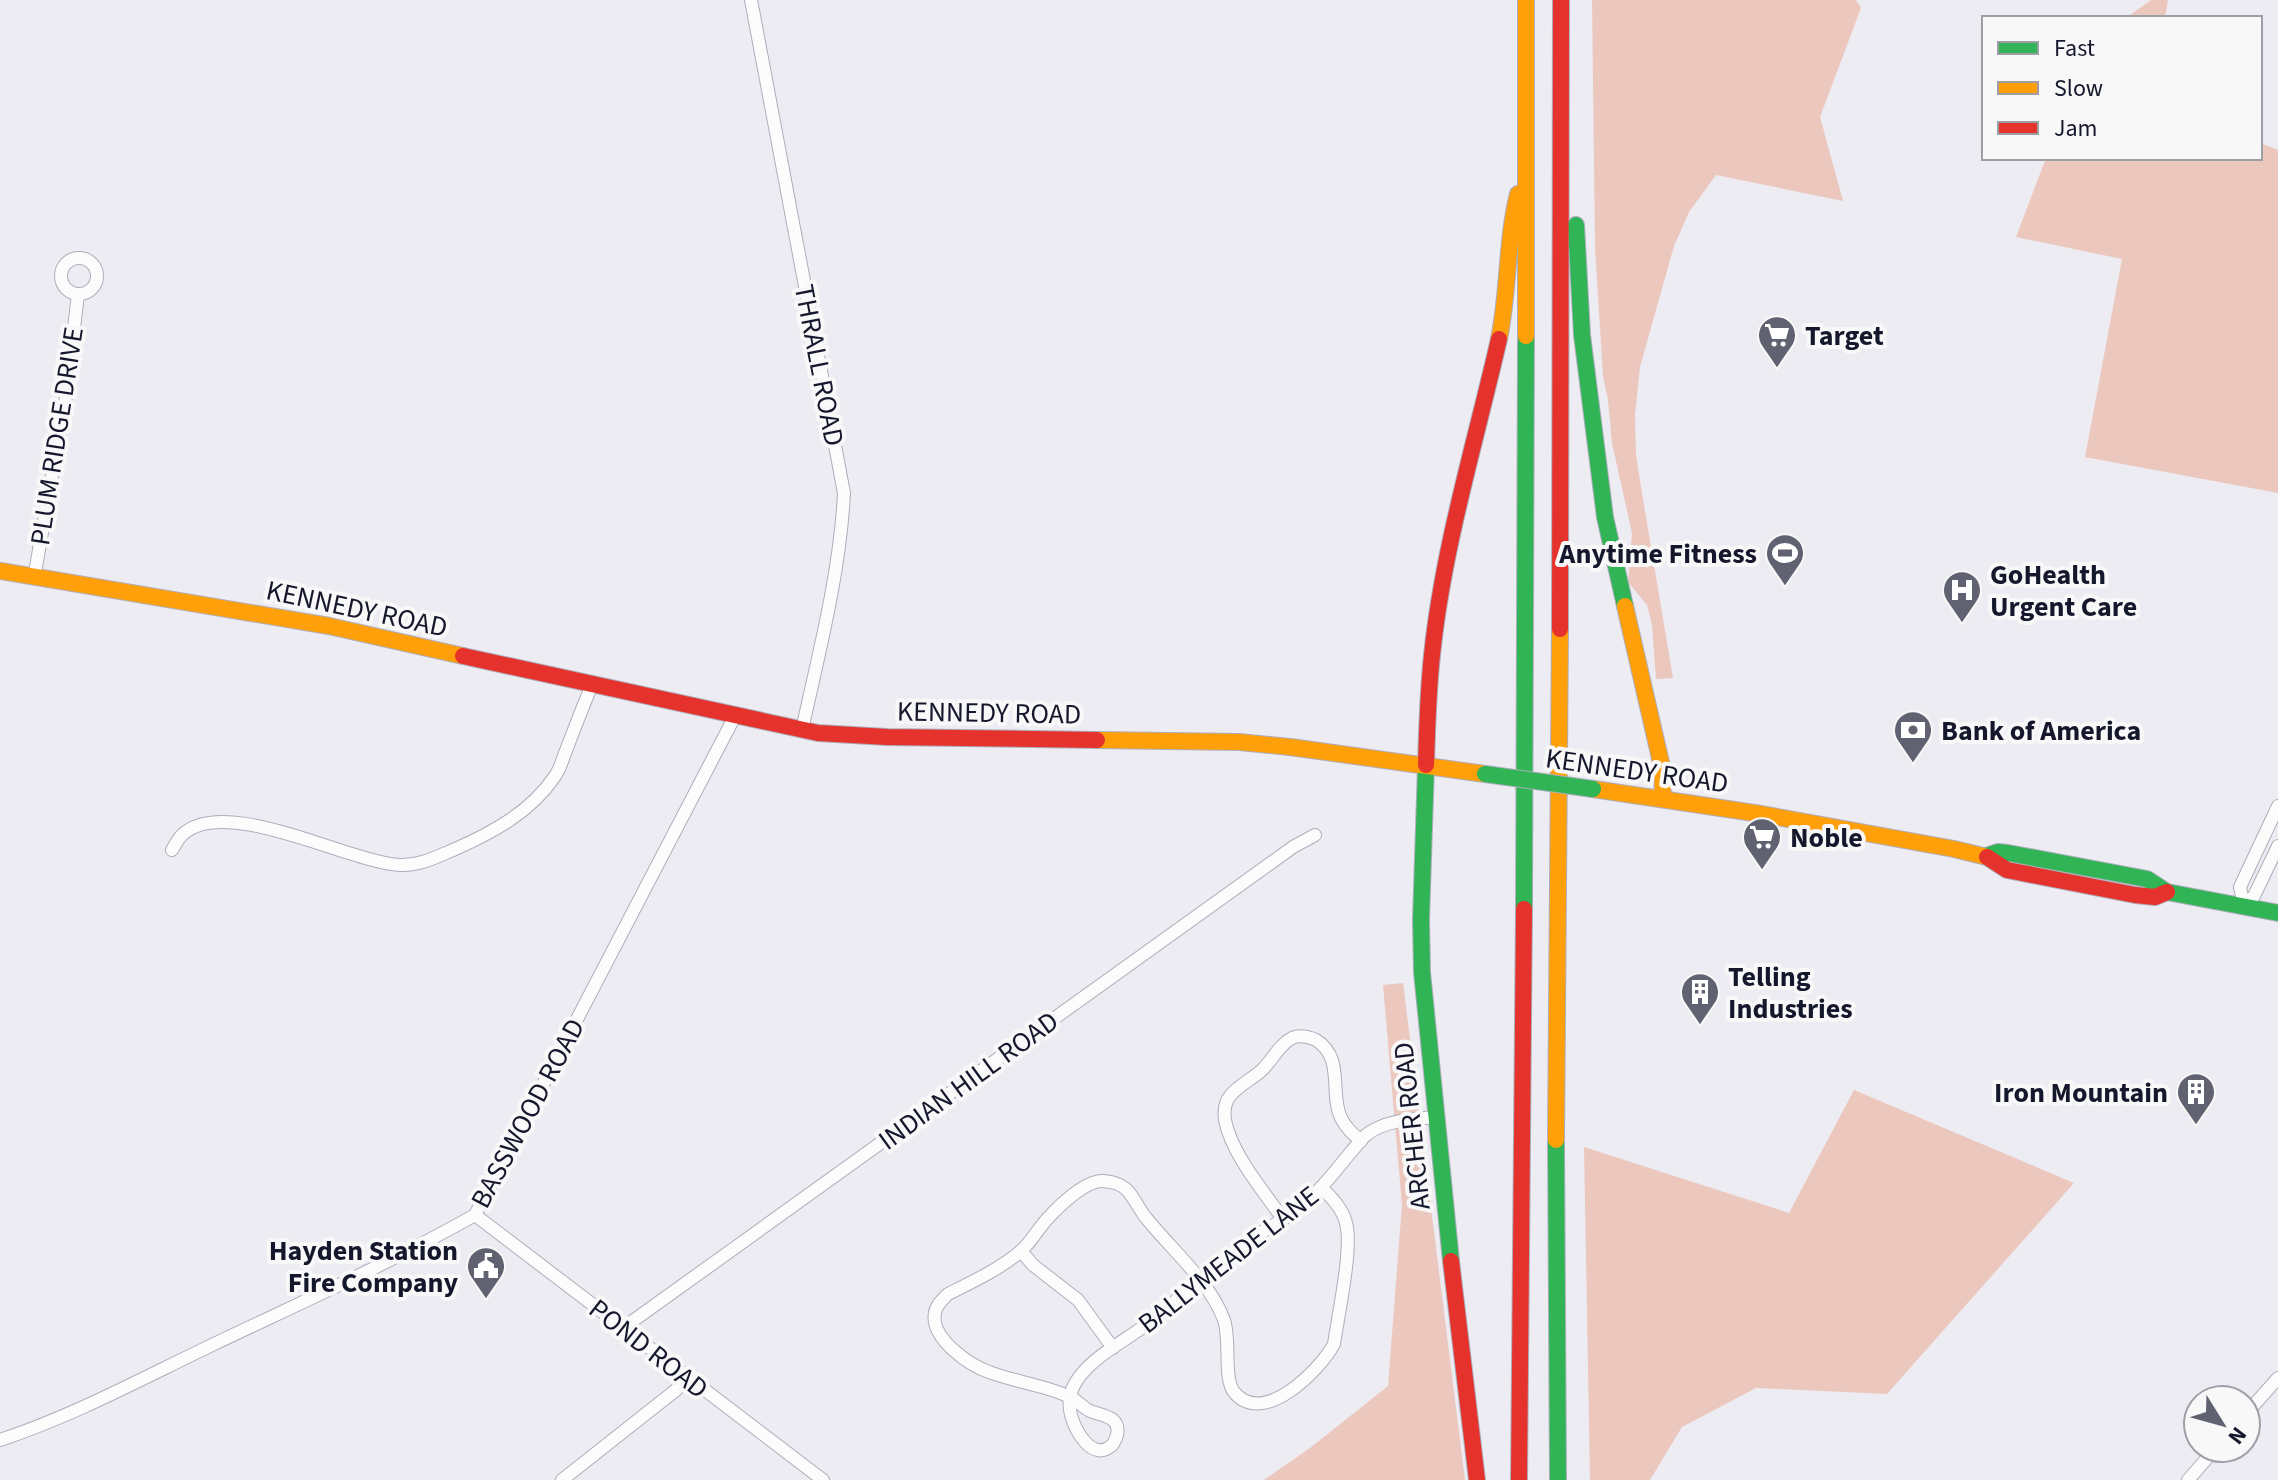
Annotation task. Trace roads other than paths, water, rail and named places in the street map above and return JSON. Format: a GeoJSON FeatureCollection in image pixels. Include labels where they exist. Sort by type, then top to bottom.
{"type":"FeatureCollection","features":[{"type":"Feature","properties":{"kind":"main road"},"geometry":{"type":"LineString","coordinates":[[1519,1480],[1525,770],[1526,0]]}},
{"type":"Feature","properties":{"kind":"main road"},"geometry":{"type":"LineString","coordinates":[[1558,1480],[1555,1232],[1560,777],[1561,0]]}},
{"type":"Feature","properties":{"kind":"main road","name":"ARCHER ROAD"},"geometry":{"type":"LineString","coordinates":[[1477,1480],[1459,1339],[1420,944],[1427,702],[1438,605],[1499,337],[1507,290],[1513,212],[1527,171]]}},
{"type":"Feature","properties":{"kind":"main road"},"geometry":{"type":"LineString","coordinates":[[1562,171],[1575,207],[1582,335],[1605,517],[1662,767],[1663,799]]}},
{"type":"Feature","properties":{"kind":"main road","name":"KENNEDY ROAD"},"geometry":{"type":"LineString","coordinates":[[0,571],[329,626],[802,730],[857,736],[1239,742],[1290,747],[1811,822],[1986,856],[2003,852],[2147,879],[2167,892],[2278,913]]}},
{"type":"Feature","properties":{"kind":"street","name":"THRALL ROAD"},"geometry":{"type":"LineString","coordinates":[[751,0],[844,493],[836,568],[802,730]]}},
{"type":"Feature","properties":{"kind":"street","name":"PLUM RIDGE DRIVE"},"geometry":{"type":"LineString","coordinates":[[34,578],[66,397],[78,294]]}},
{"type":"Feature","properties":{"kind":"street"},"geometry":{"type":"LineString","coordinates":[[172,850],[182,835],[195,827],[232,820],[370,860],[402,865],[427,861],[480,838],[516,817],[541,796],[557,773],[592,685]]}},
{"type":"Feature","properties":{"kind":"street","name":"BASSWOOD ROAD"},"geometry":{"type":"LineString","coordinates":[[0,1440],[145,1378],[420,1246],[475,1215],[735,716]]}},
{"type":"Feature","properties":{"kind":"street"},"geometry":{"type":"LineString","coordinates":[[2244,906],[2240,887],[2278,806]]}},
{"type":"Feature","properties":{"kind":"street","name":"INDIAN HILL ROAD"},"geometry":{"type":"LineString","coordinates":[[623,1328],[1293,847],[1315,835]]}},
{"type":"Feature","properties":{"kind":"street"},"geometry":{"type":"LineString","coordinates":[[2244,906],[2254,896],[2278,846]]}},
{"type":"Feature","properties":{"kind":"street"},"geometry":{"type":"LineString","coordinates":[[1283,1219],[1239,1154],[1225,1119],[1225,1105],[1230,1096],[1264,1068],[1291,1038],[1301,1036],[1314,1039],[1330,1054],[1340,1117],[1348,1130],[1361,1141]]}},
{"type":"Feature","properties":{"kind":"street","name":"BALLYMEADE LANE"},"geometry":{"type":"LineString","coordinates":[[1068,1396],[1090,1364],[1176,1302],[1244,1243],[1303,1205],[1367,1134],[1390,1123],[1436,1117]]}},
{"type":"Feature","properties":{"kind":"street"},"geometry":{"type":"LineString","coordinates":[[1068,1396],[1075,1429],[1084,1441],[1102,1450],[1111,1446],[1117,1438],[1116,1422],[1109,1416],[1087,1409],[1068,1396],[986,1372],[954,1350],[940,1336],[935,1323],[939,1303],[948,1294],[1021,1251],[1048,1218],[1077,1192],[1099,1181],[1116,1183],[1134,1198],[1144,1215],[1212,1294],[1229,1343],[1230,1385],[1244,1401],[1262,1404],[1296,1387],[1328,1356],[1334,1344],[1347,1252],[1346,1223],[1335,1200],[1321,1187]]}},
{"type":"Feature","properties":{"kind":"street","name":"POND ROAD"},"geometry":{"type":"LineString","coordinates":[[475,1215],[823,1480]]}},
{"type":"Feature","properties":{"kind":"street"},"geometry":{"type":"LineString","coordinates":[[1021,1251],[1033,1265],[1078,1300],[1113,1348]]}},
{"type":"Feature","properties":{"kind":"street"},"geometry":{"type":"LineString","coordinates":[[562,1480],[676,1390],[686,1377]]}},
{"type":"Feature","properties":{"kind":"street"},"geometry":{"type":"LineString","coordinates":[[2262,1396],[2278,1378]]}},
{"type":"Feature","properties":{"kind":"street"},"geometry":{"type":"LineString","coordinates":[[2188,1480],[2202,1464]]}},
{"type":"Feature","properties":{"kind":"place","name":"Target"},"geometry":{"type":"Point","coordinates":[1777,369]}},
{"type":"Feature","properties":{"kind":"place","name":"Anytime Fitness"},"geometry":{"type":"Point","coordinates":[1785,587]}},
{"type":"Feature","properties":{"kind":"place","name":"GoHealth Urgent Care"},"geometry":{"type":"Point","coordinates":[1962,624]}},
{"type":"Feature","properties":{"kind":"place","name":"Bank of America"},"geometry":{"type":"Point","coordinates":[1913,764]}},
{"type":"Feature","properties":{"kind":"place","name":"Noble"},"geometry":{"type":"Point","coordinates":[1762,871]}},
{"type":"Feature","properties":{"kind":"place","name":"Telling Industries"},"geometry":{"type":"Point","coordinates":[1700,1026]}},
{"type":"Feature","properties":{"kind":"place","name":"Iron Mountain"},"geometry":{"type":"Point","coordinates":[2196,1126]}},
{"type":"Feature","properties":{"kind":"place","name":"Hayden Station Fire Company"},"geometry":{"type":"Point","coordinates":[486,1300]}}]}
